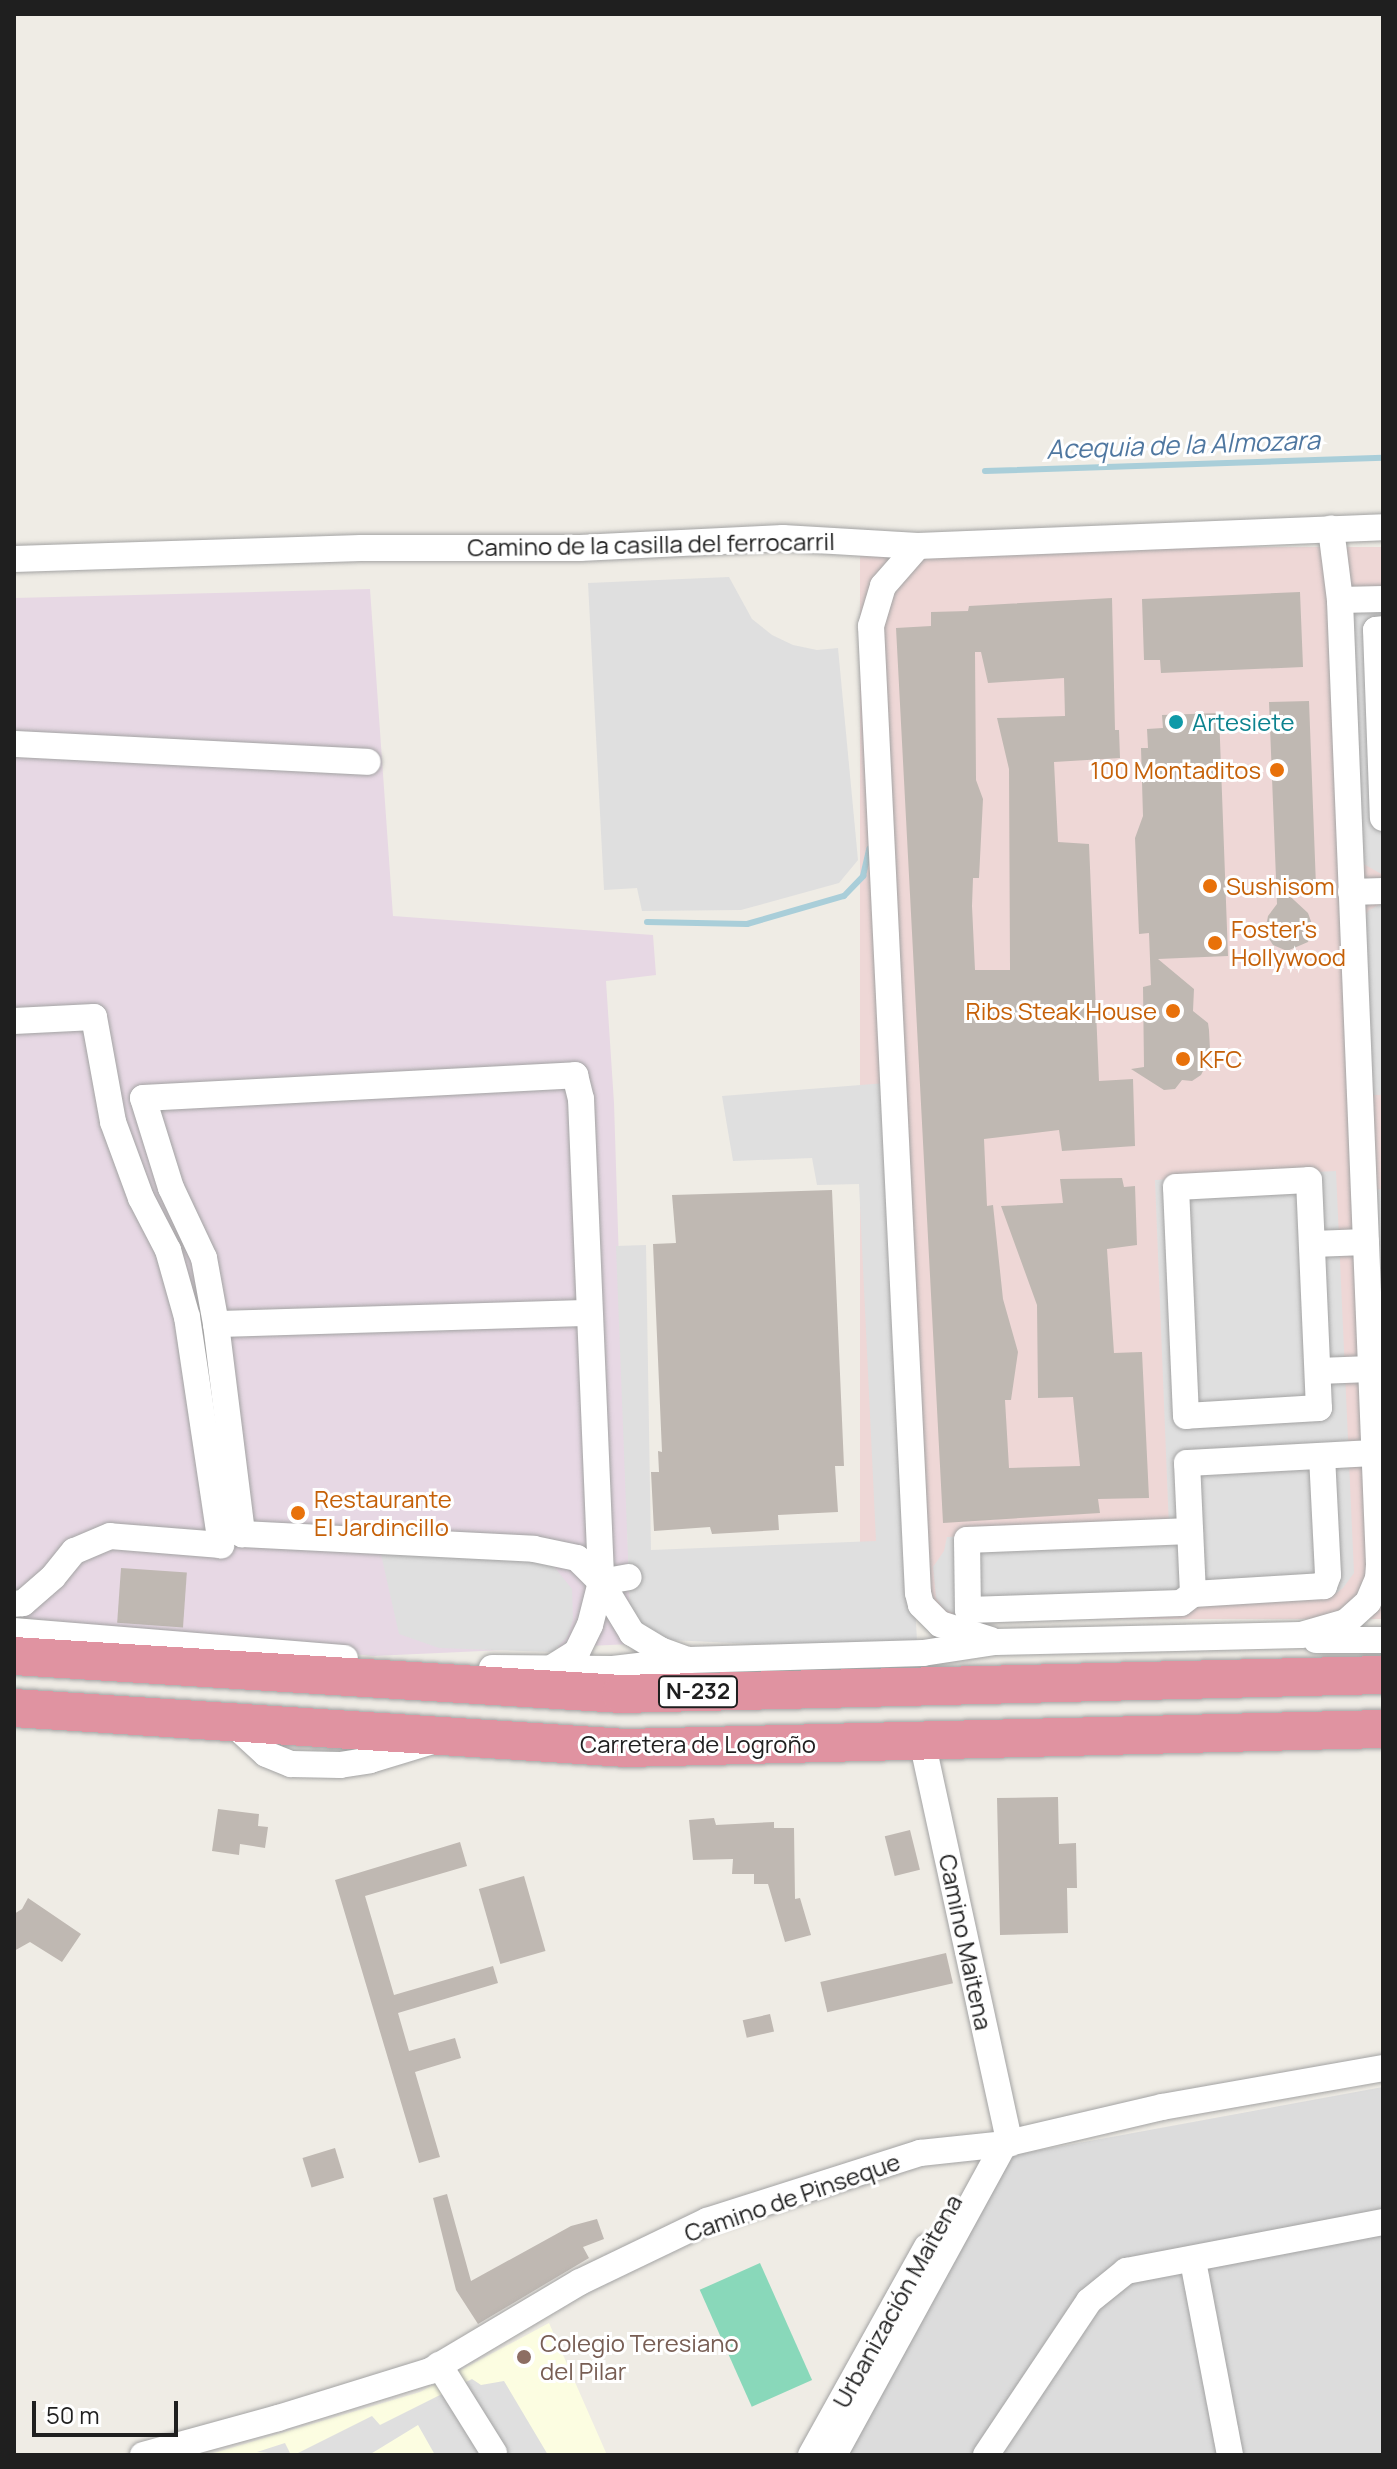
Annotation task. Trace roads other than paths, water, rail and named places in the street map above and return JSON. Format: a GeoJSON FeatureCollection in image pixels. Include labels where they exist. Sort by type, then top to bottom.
{"type":"FeatureCollection","features":[{"type":"Feature","properties":{"kind":"highway","name":"Carretera de Logroño"},"geometry":{"type":"LineString","coordinates":[[14,1656],[621,1694],[1383,1675]]}},
{"type":"Feature","properties":{"kind":"highway"},"geometry":{"type":"LineString","coordinates":[[613,1669],[1010,1663],[1112,1667],[1160,1681]]}},
{"type":"Feature","properties":{"kind":"highway","name":"Carretera de Logroño"},"geometry":{"type":"LineString","coordinates":[[14,1708],[626,1748],[1383,1729]]}},
{"type":"Feature","properties":{"kind":"street","name":"Camino de la casilla del ferrocarril"},"geometry":{"type":"LineString","coordinates":[[14,559],[361,548],[580,548],[783,538],[918,546],[1383,527]]}},
{"type":"Feature","properties":{"kind":"street"},"geometry":{"type":"LineString","coordinates":[[14,1631],[325,1657],[550,1669],[613,1669],[689,1660],[923,1653],[995,1642],[1301,1635],[1346,1622],[1360,1612],[1374,1590],[1379,1564],[1374,1453],[1376,1386],[1366,1242],[1373,1185],[1372,1098],[1351,892],[1340,600],[1331,529]]}},
{"type":"Feature","properties":{"kind":"street"},"geometry":{"type":"LineString","coordinates":[[918,546],[883,586],[876,599],[871,626],[918,1593],[921,1605],[940,1624],[995,1642]]}},
{"type":"Feature","properties":{"kind":"street"},"geometry":{"type":"LineString","coordinates":[[1340,600],[1383,599]]}},
{"type":"Feature","properties":{"kind":"street"},"geometry":{"type":"LineString","coordinates":[[1383,629],[1376,630],[1383,818]]}},
{"type":"Feature","properties":{"kind":"street"},"geometry":{"type":"LineString","coordinates":[[14,744],[368,762]]}},
{"type":"Feature","properties":{"kind":"street"},"geometry":{"type":"LineString","coordinates":[[1346,758],[1382,757]]}},
{"type":"Feature","properties":{"kind":"street"},"geometry":{"type":"LineString","coordinates":[[1351,892],[1383,891]]}},
{"type":"Feature","properties":{"kind":"street"},"geometry":{"type":"LineString","coordinates":[[14,1021],[94,1017],[113,1122],[141,1198],[168,1250],[187,1317],[221,1545],[110,1536],[74,1551],[53,1577],[23,1603],[14,1604]]}},
{"type":"Feature","properties":{"kind":"street"},"geometry":{"type":"LineString","coordinates":[[550,1669],[577,1652],[590,1625],[601,1572],[581,1099],[575,1075],[143,1098],[171,1188],[204,1258],[216,1324],[242,1534],[534,1549],[577,1558],[601,1572],[632,1633],[660,1650],[689,1660]]}},
{"type":"Feature","properties":{"kind":"street"},"geometry":{"type":"LineString","coordinates":[[1309,1180],[1313,1244],[1319,1408],[1186,1416],[1176,1187],[1309,1180]]}},
{"type":"Feature","properties":{"kind":"street"},"geometry":{"type":"LineString","coordinates":[[1313,1244],[1366,1242]]}},
{"type":"Feature","properties":{"kind":"street"},"geometry":{"type":"LineString","coordinates":[[216,1324],[588,1313]]}},
{"type":"Feature","properties":{"kind":"street"},"geometry":{"type":"LineString","coordinates":[[1318,1371],[1376,1386]]}},
{"type":"Feature","properties":{"kind":"street"},"geometry":{"type":"LineString","coordinates":[[1193,1594],[1187,1463],[1374,1453]]}},
{"type":"Feature","properties":{"kind":"street"},"geometry":{"type":"LineString","coordinates":[[1190,1531],[967,1540],[968,1610],[1181,1603],[1193,1594],[1324,1586],[1328,1575],[1322,1456]]}},
{"type":"Feature","properties":{"kind":"street"},"geometry":{"type":"LineString","coordinates":[[601,1572],[628,1570]]}},
{"type":"Feature","properties":{"kind":"street"},"geometry":{"type":"LineString","coordinates":[[1301,1635],[1324,1642],[1383,1640]]}},
{"type":"Feature","properties":{"kind":"street","name":"Camino Maitena"},"geometry":{"type":"LineString","coordinates":[[922,1741],[999,2145]]}},
{"type":"Feature","properties":{"kind":"street","name":"Camino de Pinseque"},"geometry":{"type":"LineString","coordinates":[[143,2455],[278,2418],[439,2365],[580,2282],[707,2221],[920,2153],[999,2145],[1162,2107],[1383,2068]]}},
{"type":"Feature","properties":{"kind":"street"},"geometry":{"type":"LineString","coordinates":[[834,2455],[999,2145]]}},
{"type":"Feature","properties":{"kind":"street","name":"Urbanización Maitena"},"geometry":{"type":"LineString","coordinates":[[811,2455],[999,2145]]}},
{"type":"Feature","properties":{"kind":"street"},"geometry":{"type":"LineString","coordinates":[[986,2455],[1089,2301],[1126,2271],[1193,2261],[1383,2222]]}},
{"type":"Feature","properties":{"kind":"street"},"geometry":{"type":"LineString","coordinates":[[1193,2261],[1230,2455]]}},
{"type":"Feature","properties":{"kind":"street"},"geometry":{"type":"LineString","coordinates":[[439,2365],[494,2453]]}},
{"type":"Feature","properties":{"kind":"waterway","name":"Acequia de la Almozara"},"geometry":{"type":"LineString","coordinates":[[985,471],[1383,458]]}},
{"type":"Feature","properties":{"kind":"waterway","name":"Acequia de la Almozara"},"geometry":{"type":"LineString","coordinates":[[647,922],[747,924],[844,896],[863,876],[869,849]]}},
{"type":"Feature","properties":{"kind":"place","name":"Artesiete"},"geometry":{"type":"Point","coordinates":[1176,722]}},
{"type":"Feature","properties":{"kind":"place","name":"100 Montaditos"},"geometry":{"type":"Point","coordinates":[1277,770]}},
{"type":"Feature","properties":{"kind":"place","name":"Sushisom"},"geometry":{"type":"Point","coordinates":[1210,886]}},
{"type":"Feature","properties":{"kind":"place","name":"Foster's Hollywood"},"geometry":{"type":"Point","coordinates":[1215,943]}},
{"type":"Feature","properties":{"kind":"place","name":"Ribs Steak House"},"geometry":{"type":"Point","coordinates":[1173,1011]}},
{"type":"Feature","properties":{"kind":"place","name":"KFC"},"geometry":{"type":"Point","coordinates":[1183,1059]}},
{"type":"Feature","properties":{"kind":"place","name":"Restaurante El Jardincillo"},"geometry":{"type":"Point","coordinates":[298,1513]}},
{"type":"Feature","properties":{"kind":"place","name":"Colegio Teresiano del Pilar"},"geometry":{"type":"Point","coordinates":[524,2357]}}]}
